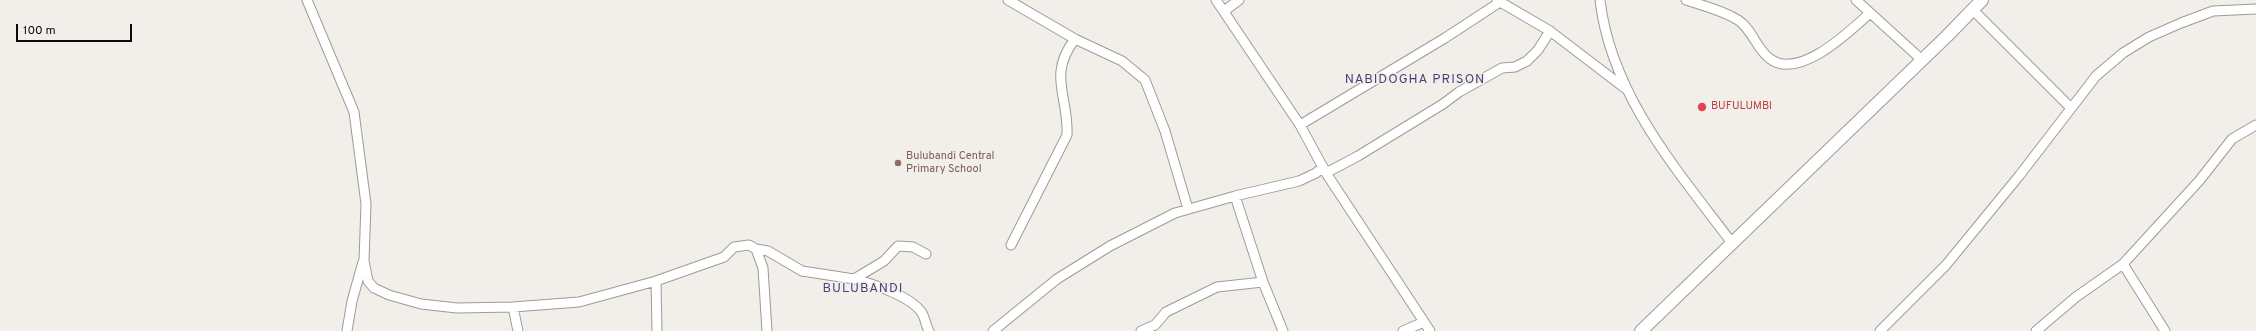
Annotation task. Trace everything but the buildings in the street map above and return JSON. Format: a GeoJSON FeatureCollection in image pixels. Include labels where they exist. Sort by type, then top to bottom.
{"type":"FeatureCollection","features":[{"type":"Feature","properties":{"kind":"main road"},"geometry":{"type":"LineString","coordinates":[[1641,331],[1922,60],[1982,0]]}},
{"type":"Feature","properties":{"kind":"street"},"geometry":{"type":"LineString","coordinates":[[307,0],[354,112],[366,204],[364,261],[368,281],[374,288],[389,295],[421,304],[456,308],[512,307],[579,302],[656,281],[724,257],[734,247],[749,245],[768,251],[802,271],[854,279],[883,287],[906,300],[922,313],[928,331]]}},
{"type":"Feature","properties":{"kind":"street"},"geometry":{"type":"LineString","coordinates":[[1008,0],[1075,39],[1122,61],[1145,80],[1165,131],[1188,209]]}},
{"type":"Feature","properties":{"kind":"street"},"geometry":{"type":"LineString","coordinates":[[1216,0],[1300,125],[1324,170],[1430,331]]}},
{"type":"Feature","properties":{"kind":"street"},"geometry":{"type":"LineString","coordinates":[[1224,11],[1239,0]]}},
{"type":"Feature","properties":{"kind":"street"},"geometry":{"type":"LineString","coordinates":[[1600,0],[1603,23],[1613,58],[1627,90],[1661,149],[1732,243]]}},
{"type":"Feature","properties":{"kind":"street"},"geometry":{"type":"LineString","coordinates":[[1686,0],[1717,10],[1739,21],[1769,58],[1787,64],[1806,62],[1847,34],[1870,13]]}},
{"type":"Feature","properties":{"kind":"street"},"geometry":{"type":"LineString","coordinates":[[1856,0],[1922,60]]}},
{"type":"Feature","properties":{"kind":"street"},"geometry":{"type":"LineString","coordinates":[[1300,125],[1445,38],[1499,1],[1550,31],[1627,90]]}},
{"type":"Feature","properties":{"kind":"street"},"geometry":{"type":"LineString","coordinates":[[1880,331],[1946,265],[2019,176],[2070,107],[2096,76],[2123,53],[2149,37],[2214,11],[2256,9]]}},
{"type":"Feature","properties":{"kind":"street"},"geometry":{"type":"LineString","coordinates":[[1973,10],[2070,107]]}},
{"type":"Feature","properties":{"kind":"street"},"geometry":{"type":"LineString","coordinates":[[992,331],[1058,279],[1110,246],[1176,212],[1298,181],[1358,156],[1443,104],[1459,92],[1502,68],[1515,67],[1527,61],[1538,50],[1550,31]]}},
{"type":"Feature","properties":{"kind":"street"},"geometry":{"type":"LineString","coordinates":[[1012,246],[1067,135],[1068,122],[1060,85],[1061,71],[1065,56],[1075,39]]}},
{"type":"Feature","properties":{"kind":"street"},"geometry":{"type":"LineString","coordinates":[[2036,331],[2076,297],[2123,264],[2199,181],[2232,139],[2256,125]]}},
{"type":"Feature","properties":{"kind":"street"},"geometry":{"type":"LineString","coordinates":[[1235,196],[1263,282],[1283,331]]}},
{"type":"Feature","properties":{"kind":"street"},"geometry":{"type":"LineString","coordinates":[[854,279],[884,261],[898,246],[913,247],[926,254]]}},
{"type":"Feature","properties":{"kind":"street"},"geometry":{"type":"LineString","coordinates":[[756,248],[763,268],[767,331]]}},
{"type":"Feature","properties":{"kind":"street"},"geometry":{"type":"LineString","coordinates":[[347,331],[352,301],[364,261]]}},
{"type":"Feature","properties":{"kind":"street"},"geometry":{"type":"LineString","coordinates":[[2123,264],[2165,331]]}},
{"type":"Feature","properties":{"kind":"street"},"geometry":{"type":"LineString","coordinates":[[656,281],[657,331]]}},
{"type":"Feature","properties":{"kind":"street"},"geometry":{"type":"LineString","coordinates":[[1141,331],[1154,325],[1166,312],[1217,287],[1263,282]]}},
{"type":"Feature","properties":{"kind":"street"},"geometry":{"type":"LineString","coordinates":[[512,307],[518,331]]}},
{"type":"Feature","properties":{"kind":"street"},"geometry":{"type":"LineString","coordinates":[[1403,331],[1424,322]]}},
{"type":"Feature","properties":{"kind":"place","name":"BUFULUMBI"},"geometry":{"type":"Point","coordinates":[1702,107]}},
{"type":"Feature","properties":{"kind":"place","name":"Bulubandi Central Primary School"},"geometry":{"type":"Point","coordinates":[898,163]}},
{"type":"Feature","properties":{"kind":"district","name":"NABIDOGHA PRISON"},"geometry":{"type":"Point","coordinates":[1415,80]}},
{"type":"Feature","properties":{"kind":"district","name":"BULUBANDI"},"geometry":{"type":"Point","coordinates":[863,289]}}]}
